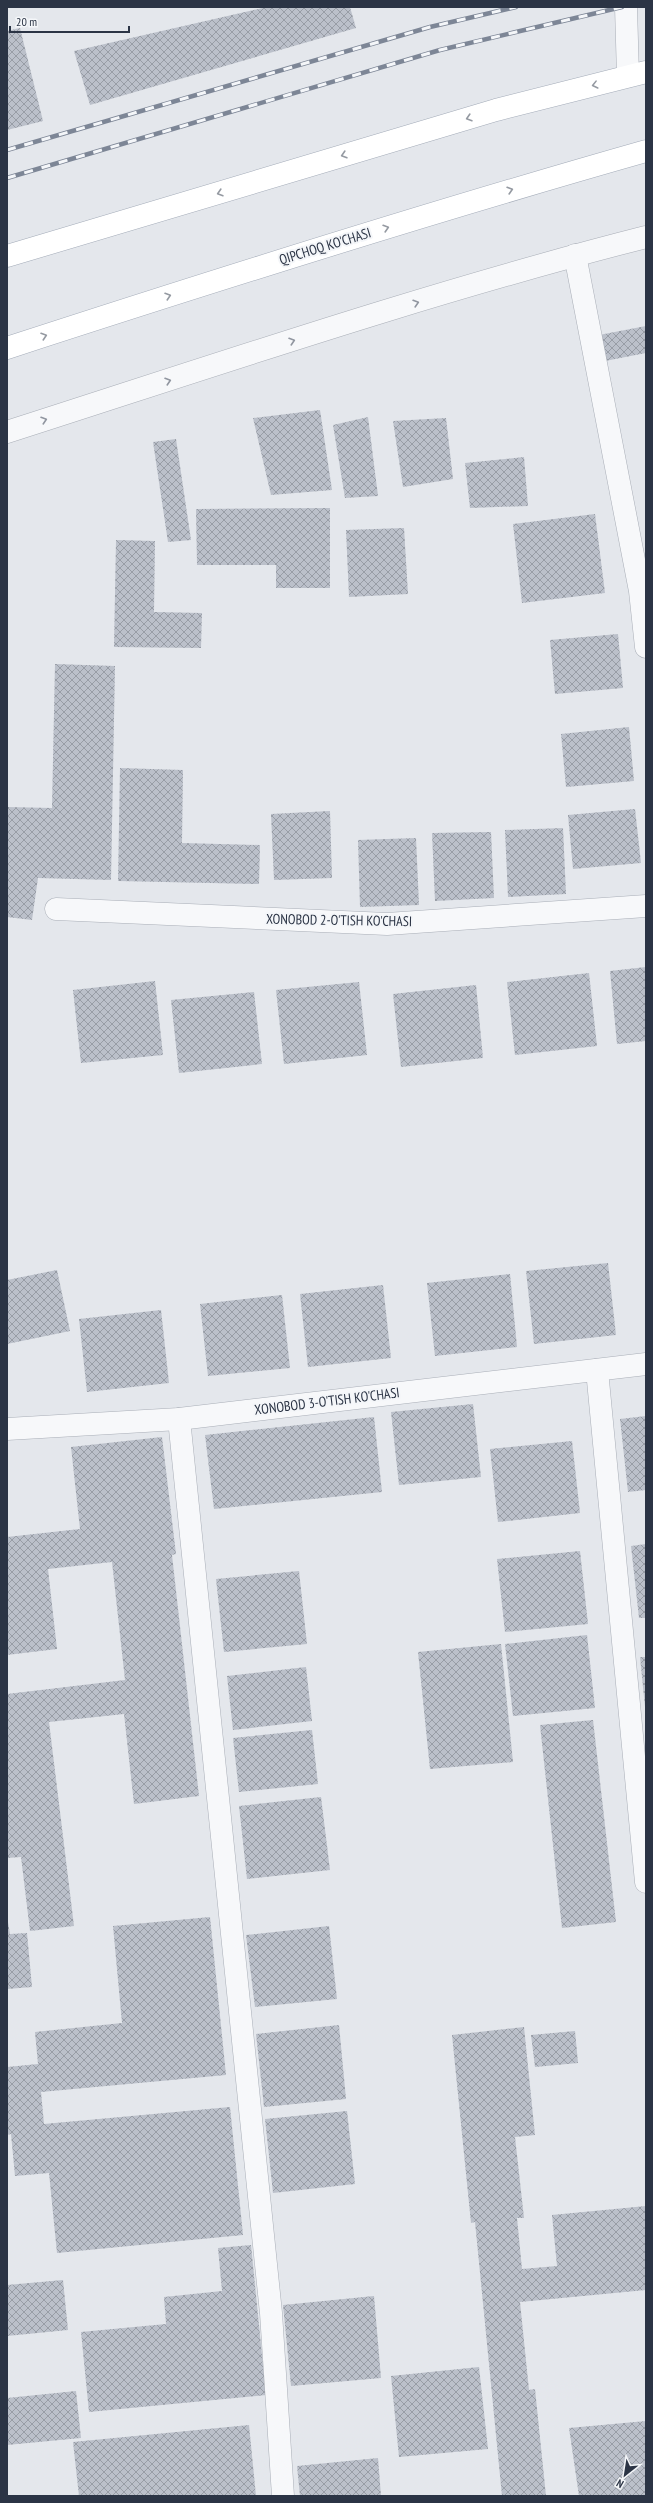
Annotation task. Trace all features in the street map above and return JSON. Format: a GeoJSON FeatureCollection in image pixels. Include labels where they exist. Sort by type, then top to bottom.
{"type":"FeatureCollection","features":[{"type":"Feature","properties":{"kind":"main road"},"geometry":{"type":"LineString","coordinates":[[7,256],[496,110],[637,74]]}},
{"type":"Feature","properties":{"kind":"main road","name":"QIPCHOQ KO'CHASI"},"geometry":{"type":"LineString","coordinates":[[7,348],[270,263],[646,151]]}},
{"type":"Feature","properties":{"kind":"street"},"geometry":{"type":"LineString","coordinates":[[626,7],[637,74]]}},
{"type":"Feature","properties":{"kind":"street"},"geometry":{"type":"LineString","coordinates":[[7,432],[342,325],[575,255],[646,237]]}},
{"type":"Feature","properties":{"kind":"street"},"geometry":{"type":"LineString","coordinates":[[575,255],[640,591],[646,647]]}},
{"type":"Feature","properties":{"kind":"street","name":"XONOBOD 2-O'TISH KO'CHASI"},"geometry":{"type":"LineString","coordinates":[[56,909],[388,924],[646,906]]}},
{"type":"Feature","properties":{"kind":"street","name":"XONOBOD 3-O'TISH KO'CHASI"},"geometry":{"type":"LineString","coordinates":[[7,1429],[178,1419],[646,1364]]}},
{"type":"Feature","properties":{"kind":"street"},"geometry":{"type":"LineString","coordinates":[[596,1370],[646,1882]]}},
{"type":"Feature","properties":{"kind":"street"},"geometry":{"type":"LineString","coordinates":[[178,1419],[271,2313],[283,2496]]}},
{"type":"Feature","properties":{"kind":"building"},"geometry":{"type":"Polygon","coordinates":[[[267,7],[350,7],[356,28],[90,105],[74,51],[267,7]]]}},
{"type":"Feature","properties":{"kind":"building"},"geometry":{"type":"Polygon","coordinates":[[[20,28],[43,121],[7,130],[7,31],[20,28]]]}},
{"type":"Feature","properties":{"kind":"building"},"geometry":{"type":"Polygon","coordinates":[[[646,326],[646,353],[605,361],[599,335],[646,326]]]}},
{"type":"Feature","properties":{"kind":"building"},"geometry":{"type":"Polygon","coordinates":[[[320,410],[332,490],[271,495],[253,418],[320,410]]]}},
{"type":"Feature","properties":{"kind":"building"},"geometry":{"type":"Polygon","coordinates":[[[368,417],[378,496],[345,498],[333,425],[368,417]]]}},
{"type":"Feature","properties":{"kind":"building"},"geometry":{"type":"Polygon","coordinates":[[[446,418],[453,479],[403,487],[393,421],[446,418]]]}},
{"type":"Feature","properties":{"kind":"building"},"geometry":{"type":"Polygon","coordinates":[[[176,439],[191,540],[168,542],[153,442],[176,439]]]}},
{"type":"Feature","properties":{"kind":"building"},"geometry":{"type":"Polygon","coordinates":[[[524,457],[528,506],[470,508],[465,463],[524,457]]]}},
{"type":"Feature","properties":{"kind":"building"},"geometry":{"type":"Polygon","coordinates":[[[330,508],[330,588],[276,588],[276,565],[197,565],[196,509],[330,508]]]}},
{"type":"Feature","properties":{"kind":"building"},"geometry":{"type":"Polygon","coordinates":[[[595,514],[605,593],[522,603],[513,524],[595,514]]]}},
{"type":"Feature","properties":{"kind":"building"},"geometry":{"type":"Polygon","coordinates":[[[404,528],[408,594],[349,597],[346,530],[404,528]]]}},
{"type":"Feature","properties":{"kind":"building"},"geometry":{"type":"Polygon","coordinates":[[[116,540],[155,541],[154,612],[202,613],[201,648],[114,647],[116,540]]]}},
{"type":"Feature","properties":{"kind":"building"},"geometry":{"type":"Polygon","coordinates":[[[618,634],[623,688],[555,694],[550,640],[618,634]]]}},
{"type":"Feature","properties":{"kind":"building"},"geometry":{"type":"Polygon","coordinates":[[[55,664],[115,666],[111,880],[38,878],[32,920],[7,917],[7,807],[52,808],[55,664]]]}},
{"type":"Feature","properties":{"kind":"building"},"geometry":{"type":"Polygon","coordinates":[[[629,727],[634,781],[566,787],[561,734],[629,727]]]}},
{"type":"Feature","properties":{"kind":"building"},"geometry":{"type":"Polygon","coordinates":[[[120,768],[183,770],[182,843],[260,845],[259,884],[118,881],[120,768]]]}},
{"type":"Feature","properties":{"kind":"building"},"geometry":{"type":"Polygon","coordinates":[[[635,809],[641,863],[573,869],[568,815],[635,809]]]}},
{"type":"Feature","properties":{"kind":"building"},"geometry":{"type":"Polygon","coordinates":[[[330,811],[332,878],[274,880],[271,814],[330,811]]]}},
{"type":"Feature","properties":{"kind":"building"},"geometry":{"type":"Polygon","coordinates":[[[563,828],[566,894],[508,897],[505,830],[563,828]]]}},
{"type":"Feature","properties":{"kind":"building"},"geometry":{"type":"Polygon","coordinates":[[[491,832],[494,898],[435,901],[432,833],[491,832]]]}},
{"type":"Feature","properties":{"kind":"building"},"geometry":{"type":"Polygon","coordinates":[[[416,838],[419,905],[360,907],[358,840],[416,838]]]}},
{"type":"Feature","properties":{"kind":"building"},"geometry":{"type":"Polygon","coordinates":[[[646,967],[646,1041],[617,1044],[610,971],[646,967]]]}},
{"type":"Feature","properties":{"kind":"building"},"geometry":{"type":"Polygon","coordinates":[[[589,973],[597,1046],[515,1055],[507,982],[589,973]]]}},
{"type":"Feature","properties":{"kind":"building"},"geometry":{"type":"Polygon","coordinates":[[[155,981],[163,1055],[81,1063],[73,990],[155,981]]]}},
{"type":"Feature","properties":{"kind":"building"},"geometry":{"type":"Polygon","coordinates":[[[359,982],[367,1055],[284,1064],[276,990],[359,982]]]}},
{"type":"Feature","properties":{"kind":"building"},"geometry":{"type":"Polygon","coordinates":[[[476,985],[483,1058],[401,1067],[393,994],[476,985]]]}},
{"type":"Feature","properties":{"kind":"building"},"geometry":{"type":"Polygon","coordinates":[[[254,992],[262,1064],[179,1073],[171,1000],[254,992]]]}},
{"type":"Feature","properties":{"kind":"building"},"geometry":{"type":"Polygon","coordinates":[[[608,1263],[616,1335],[534,1344],[526,1271],[608,1263]]]}},
{"type":"Feature","properties":{"kind":"building"},"geometry":{"type":"Polygon","coordinates":[[[57,1270],[70,1331],[7,1344],[7,1280],[57,1270]]]}},
{"type":"Feature","properties":{"kind":"building"},"geometry":{"type":"Polygon","coordinates":[[[510,1274],[517,1347],[435,1356],[427,1283],[510,1274]]]}},
{"type":"Feature","properties":{"kind":"building"},"geometry":{"type":"Polygon","coordinates":[[[383,1285],[391,1358],[308,1367],[300,1294],[383,1285]]]}},
{"type":"Feature","properties":{"kind":"building"},"geometry":{"type":"Polygon","coordinates":[[[282,1295],[290,1368],[208,1376],[200,1304],[282,1295]]]}},
{"type":"Feature","properties":{"kind":"building"},"geometry":{"type":"Polygon","coordinates":[[[161,1310],[169,1383],[87,1392],[79,1319],[161,1310]]]}},
{"type":"Feature","properties":{"kind":"building"},"geometry":{"type":"Polygon","coordinates":[[[473,1404],[481,1477],[399,1485],[391,1412],[473,1404]]]}},
{"type":"Feature","properties":{"kind":"building"},"geometry":{"type":"Polygon","coordinates":[[[646,1416],[646,1490],[628,1492],[620,1419],[646,1416]]]}},
{"type":"Feature","properties":{"kind":"building"},"geometry":{"type":"Polygon","coordinates":[[[374,1417],[382,1492],[214,1509],[205,1435],[374,1417]]]}},
{"type":"Feature","properties":{"kind":"building"},"geometry":{"type":"Polygon","coordinates":[[[162,1437],[176,1554],[172,1555],[199,1796],[134,1804],[124,1714],[49,1722],[74,1926],[30,1931],[21,1857],[7,1858],[7,1694],[125,1680],[112,1562],[48,1569],[57,1649],[7,1655],[7,1537],[80,1529],[71,1447],[162,1437]]]}},
{"type":"Feature","properties":{"kind":"building"},"geometry":{"type":"Polygon","coordinates":[[[572,1441],[580,1513],[498,1522],[490,1449],[572,1441]]]}},
{"type":"Feature","properties":{"kind":"building"},"geometry":{"type":"Polygon","coordinates":[[[646,1544],[646,1618],[639,1618],[631,1546],[646,1544]]]}},
{"type":"Feature","properties":{"kind":"building"},"geometry":{"type":"Polygon","coordinates":[[[580,1551],[588,1624],[505,1632],[497,1559],[580,1551]]]}},
{"type":"Feature","properties":{"kind":"building"},"geometry":{"type":"Polygon","coordinates":[[[299,1571],[307,1644],[224,1652],[216,1579],[299,1571]]]}},
{"type":"Feature","properties":{"kind":"building"},"geometry":{"type":"Polygon","coordinates":[[[587,1635],[595,1708],[513,1716],[505,1644],[587,1635]]]}},
{"type":"Feature","properties":{"kind":"building"},"geometry":{"type":"Polygon","coordinates":[[[501,1644],[513,1762],[430,1769],[418,1652],[501,1644]]]}},
{"type":"Feature","properties":{"kind":"building"},"geometry":{"type":"Polygon","coordinates":[[[640,1657],[646,1657],[646,1707],[645,1707],[640,1657]]]}},
{"type":"Feature","properties":{"kind":"building"},"geometry":{"type":"Polygon","coordinates":[[[306,1667],[312,1721],[233,1730],[227,1676],[306,1667]]]}},
{"type":"Feature","properties":{"kind":"building"},"geometry":{"type":"Polygon","coordinates":[[[593,1720],[616,1922],[562,1928],[540,1725],[593,1720]]]}},
{"type":"Feature","properties":{"kind":"building"},"geometry":{"type":"Polygon","coordinates":[[[312,1730],[318,1784],[239,1792],[233,1738],[312,1730]]]}},
{"type":"Feature","properties":{"kind":"building"},"geometry":{"type":"Polygon","coordinates":[[[321,1797],[330,1870],[247,1879],[239,1806],[321,1797]]]}},
{"type":"Feature","properties":{"kind":"building"},"geometry":{"type":"Polygon","coordinates":[[[7,1916],[10,1934],[27,1933],[32,1987],[7,1989],[7,1916]]]}},
{"type":"Feature","properties":{"kind":"building"},"geometry":{"type":"Polygon","coordinates":[[[210,1917],[226,2075],[41,2092],[44,2124],[230,2107],[243,2235],[57,2253],[49,2173],[15,2176],[11,2134],[7,2135],[7,2067],[38,2064],[35,2032],[122,2023],[113,1926],[210,1917]]]}},
{"type":"Feature","properties":{"kind":"building"},"geometry":{"type":"Polygon","coordinates":[[[329,1926],[337,1999],[255,2007],[246,1935],[329,1926]]]}},
{"type":"Feature","properties":{"kind":"building"},"geometry":{"type":"Polygon","coordinates":[[[339,2025],[346,2099],[264,2107],[256,2034],[339,2025]]]}},
{"type":"Feature","properties":{"kind":"building"},"geometry":{"type":"Polygon","coordinates":[[[524,2027],[535,2135],[515,2137],[524,2218],[517,2218],[522,2269],[557,2266],[552,2215],[646,2206],[646,2290],[520,2302],[529,2390],[535,2389],[546,2496],[502,2496],[475,2222],[471,2223],[452,2035],[524,2027]]]}},
{"type":"Feature","properties":{"kind":"building"},"geometry":{"type":"Polygon","coordinates":[[[575,2031],[578,2063],[535,2067],[531,2035],[575,2031]]]}},
{"type":"Feature","properties":{"kind":"building"},"geometry":{"type":"Polygon","coordinates":[[[347,2111],[355,2184],[273,2193],[265,2119],[347,2111]]]}},
{"type":"Feature","properties":{"kind":"building"},"geometry":{"type":"Polygon","coordinates":[[[251,2245],[266,2395],[89,2412],[81,2332],[166,2324],[164,2297],[222,2291],[218,2248],[251,2245]]]}},
{"type":"Feature","properties":{"kind":"building"},"geometry":{"type":"Polygon","coordinates":[[[63,2280],[68,2330],[7,2336],[7,2285],[63,2280]]]}},
{"type":"Feature","properties":{"kind":"building"},"geometry":{"type":"Polygon","coordinates":[[[374,2296],[381,2378],[291,2386],[283,2305],[374,2296]]]}},
{"type":"Feature","properties":{"kind":"building"},"geometry":{"type":"Polygon","coordinates":[[[479,2367],[488,2449],[399,2457],[391,2376],[479,2367]]]}},
{"type":"Feature","properties":{"kind":"building"},"geometry":{"type":"Polygon","coordinates":[[[76,2391],[81,2438],[7,2445],[7,2398],[76,2391]]]}},
{"type":"Feature","properties":{"kind":"building"},"geometry":{"type":"Polygon","coordinates":[[[646,2421],[646,2496],[579,2496],[569,2428],[646,2421]]]}},
{"type":"Feature","properties":{"kind":"building"},"geometry":{"type":"Polygon","coordinates":[[[249,2425],[256,2496],[79,2496],[73,2442],[249,2425]]]}},
{"type":"Feature","properties":{"kind":"building"},"geometry":{"type":"Polygon","coordinates":[[[378,2458],[381,2496],[300,2496],[297,2466],[378,2458]]]}},
{"type":"Feature","properties":{"kind":"railway"},"geometry":{"type":"LineString","coordinates":[[7,150],[430,27],[516,7]]}},
{"type":"Feature","properties":{"kind":"railway"},"geometry":{"type":"LineString","coordinates":[[7,178],[440,50],[622,7]]}}]}
